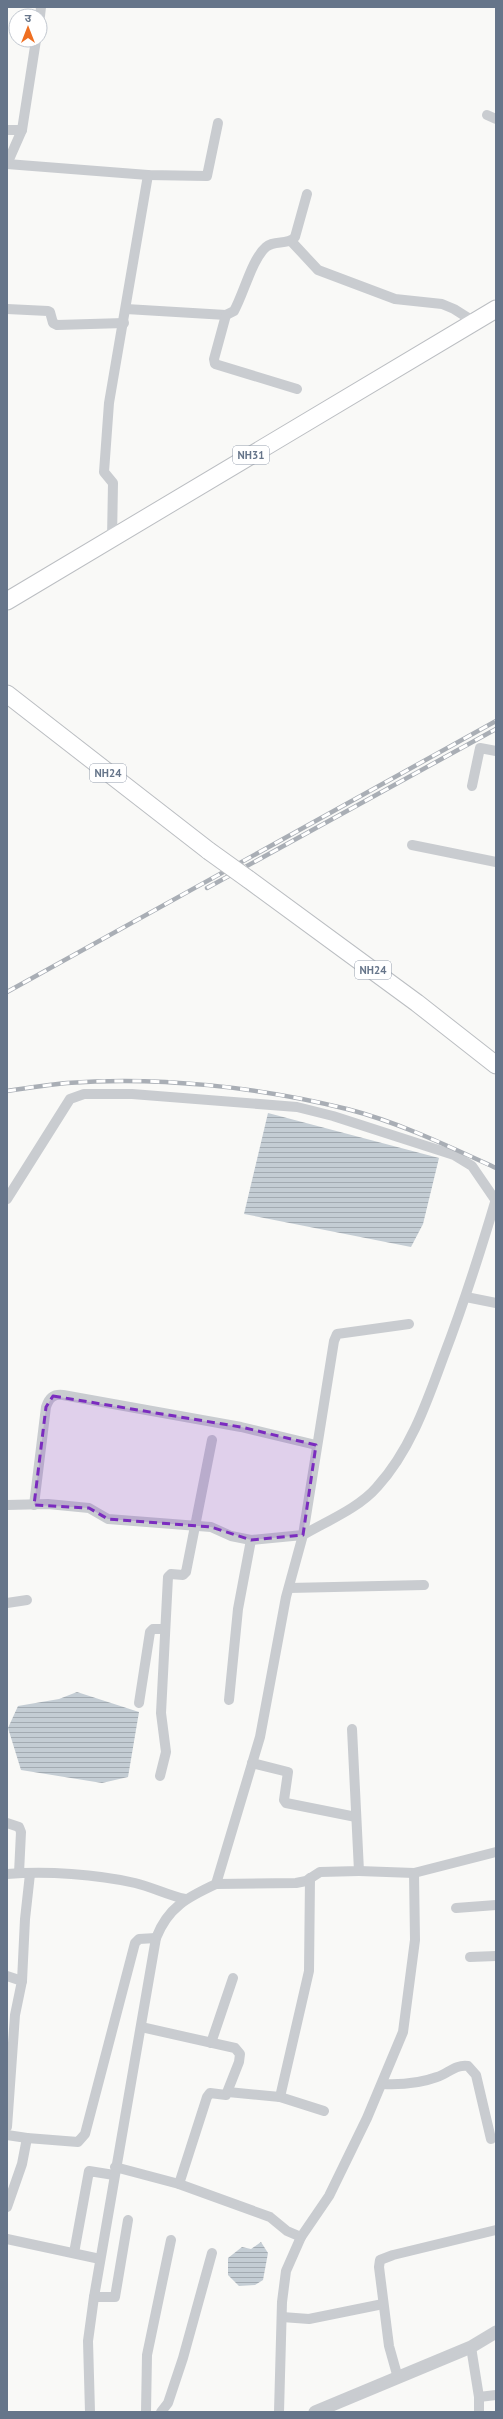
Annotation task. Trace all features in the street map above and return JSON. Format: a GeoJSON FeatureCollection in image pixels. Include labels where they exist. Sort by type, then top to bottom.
{"type":"FeatureCollection","features":[{"type":"Feature","properties":{"kind":"highway","name":"NH31"},"geometry":{"type":"LineString","coordinates":[[7,601],[473,321],[496,309]]}},
{"type":"Feature","properties":{"kind":"highway","name":"NH24"},"geometry":{"type":"LineString","coordinates":[[7,694],[209,851],[417,1003],[496,1066]]}},
{"type":"Feature","properties":{"kind":"street"},"geometry":{"type":"LineString","coordinates":[[35,48],[22,130],[7,164],[148,175],[207,176],[218,123]]}},
{"type":"Feature","properties":{"kind":"street"},"geometry":{"type":"LineString","coordinates":[[7,130],[22,130]]}},
{"type":"Feature","properties":{"kind":"street"},"geometry":{"type":"LineString","coordinates":[[112,539],[113,483],[104,472],[109,403],[124,323],[148,175]]}},
{"type":"Feature","properties":{"kind":"street"},"geometry":{"type":"LineString","coordinates":[[126,309],[226,315],[234,311],[258,257],[267,246],[273,243],[291,241],[295,237],[307,194]]}},
{"type":"Feature","properties":{"kind":"street"},"geometry":{"type":"LineString","coordinates":[[291,241],[318,270],[395,299],[442,304],[454,309],[473,321]]}},
{"type":"Feature","properties":{"kind":"street"},"geometry":{"type":"LineString","coordinates":[[7,309],[48,311],[50,312],[53,323],[58,325],[124,323]]}},
{"type":"Feature","properties":{"kind":"street"},"geometry":{"type":"LineString","coordinates":[[226,315],[214,358],[215,364],[297,389]]}},
{"type":"Feature","properties":{"kind":"street"},"geometry":{"type":"LineString","coordinates":[[472,786],[480,748],[496,751]]}},
{"type":"Feature","properties":{"kind":"street"},"geometry":{"type":"LineString","coordinates":[[412,845],[496,862]]}},
{"type":"Feature","properties":{"kind":"street"},"geometry":{"type":"LineString","coordinates":[[7,1200],[70,1099],[77,1096],[91,1094],[132,1094],[297,1107],[333,1116],[454,1155],[472,1166],[496,1200],[466,1297],[424,1409],[400,1455],[377,1487],[364,1499],[303,1535],[251,1540],[231,1536],[210,1527],[194,1527],[108,1519],[89,1508],[48,1504],[7,1505]]}},
{"type":"Feature","properties":{"kind":"street"},"geometry":{"type":"LineString","coordinates":[[466,1297],[496,1303]]}},
{"type":"Feature","properties":{"kind":"street"},"geometry":{"type":"LineString","coordinates":[[216,1884],[260,1737],[289,1588],[303,1535],[316,1445],[334,1341],[337,1334],[409,1324]]}},
{"type":"Feature","properties":{"kind":"street"},"geometry":{"type":"LineString","coordinates":[[34,1505],[46,1407],[49,1399],[53,1396],[63,1395],[241,1427],[316,1445]]}},
{"type":"Feature","properties":{"kind":"street"},"geometry":{"type":"LineString","coordinates":[[160,1776],[166,1752],[161,1713],[168,1577],[171,1574],[185,1574],[212,1440]]}},
{"type":"Feature","properties":{"kind":"street"},"geometry":{"type":"LineString","coordinates":[[229,1700],[238,1609],[251,1540]]}},
{"type":"Feature","properties":{"kind":"street"},"geometry":{"type":"LineString","coordinates":[[289,1588],[424,1585]]}},
{"type":"Feature","properties":{"kind":"street"},"geometry":{"type":"LineString","coordinates":[[7,1603],[27,1600]]}},
{"type":"Feature","properties":{"kind":"street"},"geometry":{"type":"LineString","coordinates":[[138,1703],[150,1632],[153,1629],[165,1629]]}},
{"type":"Feature","properties":{"kind":"street"},"geometry":{"type":"LineString","coordinates":[[352,1729],[359,1871]]}},
{"type":"Feature","properties":{"kind":"street"},"geometry":{"type":"LineString","coordinates":[[252,1763],[288,1772],[284,1800],[286,1803],[356,1817]]}},
{"type":"Feature","properties":{"kind":"street"},"geometry":{"type":"LineString","coordinates":[[7,1823],[19,1827],[21,1832],[20,1873]]}},
{"type":"Feature","properties":{"kind":"street"},"geometry":{"type":"LineString","coordinates":[[90,2412],[88,2341],[94,2297],[156,1938],[162,1923],[184,1899],[216,1884],[296,1883],[310,1878],[320,1872],[359,1871],[414,1873],[496,1852]]}},
{"type":"Feature","properties":{"kind":"street"},"geometry":{"type":"LineString","coordinates":[[7,1874],[20,1873],[113,1878],[137,1884],[166,1895],[184,1899]]}},
{"type":"Feature","properties":{"kind":"street"},"geometry":{"type":"LineString","coordinates":[[279,2412],[282,2317],[286,2271],[301,2237],[329,2196],[382,2084],[404,2032],[415,1940],[414,1873]]}},
{"type":"Feature","properties":{"kind":"street"},"geometry":{"type":"LineString","coordinates":[[7,2127],[15,2015],[22,1981],[25,1919],[30,1874]]}},
{"type":"Feature","properties":{"kind":"street"},"geometry":{"type":"LineString","coordinates":[[280,2097],[309,1971],[310,1878]]}},
{"type":"Feature","properties":{"kind":"street"},"geometry":{"type":"LineString","coordinates":[[456,1908],[496,1905]]}},
{"type":"Feature","properties":{"kind":"street"},"geometry":{"type":"LineString","coordinates":[[7,2135],[78,2142],[85,2134],[135,1943],[139,1938],[156,1938]]}},
{"type":"Feature","properties":{"kind":"street"},"geometry":{"type":"LineString","coordinates":[[470,1957],[496,1956]]}},
{"type":"Feature","properties":{"kind":"street"},"geometry":{"type":"LineString","coordinates":[[7,1976],[22,1981]]}},
{"type":"Feature","properties":{"kind":"street"},"geometry":{"type":"LineString","coordinates":[[211,2043],[233,1978]]}},
{"type":"Feature","properties":{"kind":"street"},"geometry":{"type":"LineString","coordinates":[[141,2027],[234,2048],[240,2054],[239,2062],[228,2092],[223,2096],[210,2093],[207,2097],[179,2184]]}},
{"type":"Feature","properties":{"kind":"street"},"geometry":{"type":"LineString","coordinates":[[382,2084],[404,2085],[420,2082],[439,2077],[460,2066],[468,2066],[476,2075],[491,2140]]}},
{"type":"Feature","properties":{"kind":"street"},"geometry":{"type":"LineString","coordinates":[[228,2092],[280,2097],[324,2111]]}},
{"type":"Feature","properties":{"kind":"street"},"geometry":{"type":"LineString","coordinates":[[7,2207],[22,2164],[27,2138]]}},
{"type":"Feature","properties":{"kind":"street"},"geometry":{"type":"LineString","coordinates":[[74,2253],[89,2171],[115,2171],[179,2184],[270,2217],[287,2231],[301,2237]]}},
{"type":"Feature","properties":{"kind":"street"},"geometry":{"type":"LineString","coordinates":[[94,2297],[115,2297],[128,2220]]}},
{"type":"Feature","properties":{"kind":"street"},"geometry":{"type":"LineString","coordinates":[[398,2378],[389,2346],[379,2267],[380,2260],[385,2257],[496,2230]]}},
{"type":"Feature","properties":{"kind":"street"},"geometry":{"type":"LineString","coordinates":[[7,2239],[100,2259]]}},
{"type":"Feature","properties":{"kind":"street"},"geometry":{"type":"LineString","coordinates":[[146,2412],[147,2355],[172,2240]]}},
{"type":"Feature","properties":{"kind":"street"},"geometry":{"type":"LineString","coordinates":[[161,2412],[168,2403],[183,2358],[212,2253]]}},
{"type":"Feature","properties":{"kind":"street"},"geometry":{"type":"LineString","coordinates":[[282,2317],[309,2319],[383,2304]]}},
{"type":"Feature","properties":{"kind":"street"},"geometry":{"type":"LineString","coordinates":[[315,2412],[471,2348],[496,2332]]}},
{"type":"Feature","properties":{"kind":"street"},"geometry":{"type":"LineString","coordinates":[[471,2348],[479,2397],[478,2412]]}},
{"type":"Feature","properties":{"kind":"street"},"geometry":{"type":"LineString","coordinates":[[479,2397],[496,2394]]}},
{"type":"Feature","properties":{"kind":"highlighted area"},"geometry":{"type":"Polygon","coordinates":[[[53,1396],[241,1427],[316,1445],[303,1535],[251,1540],[211,1527],[108,1519],[89,1508],[34,1505],[46,1407],[53,1396]]]}},
{"type":"Feature","properties":{"kind":"shaded area"},"geometry":{"type":"Polygon","coordinates":[[[268,1113],[439,1158],[423,1224],[411,1247],[244,1214],[268,1113]]]}},
{"type":"Feature","properties":{"kind":"shaded area"},"geometry":{"type":"Polygon","coordinates":[[[77,1692],[139,1712],[128,1777],[102,1783],[21,1770],[8,1728],[18,1706],[59,1699],[77,1692]]]}},
{"type":"Feature","properties":{"kind":"shaded area"},"geometry":{"type":"Polygon","coordinates":[[[261,2242],[268,2253],[263,2280],[255,2285],[239,2286],[228,2275],[228,2258],[242,2247],[251,2249],[261,2242]]]}},
{"type":"Feature","properties":{"kind":"railway"},"geometry":{"type":"LineString","coordinates":[[7,992],[496,721]]}},
{"type":"Feature","properties":{"kind":"railway"},"geometry":{"type":"LineString","coordinates":[[207,888],[496,729]]}},
{"type":"Feature","properties":{"kind":"railway"},"geometry":{"type":"LineString","coordinates":[[7,1091],[67,1083],[102,1081],[173,1082],[244,1089],[313,1101],[366,1114],[423,1135],[496,1168]]}}]}
